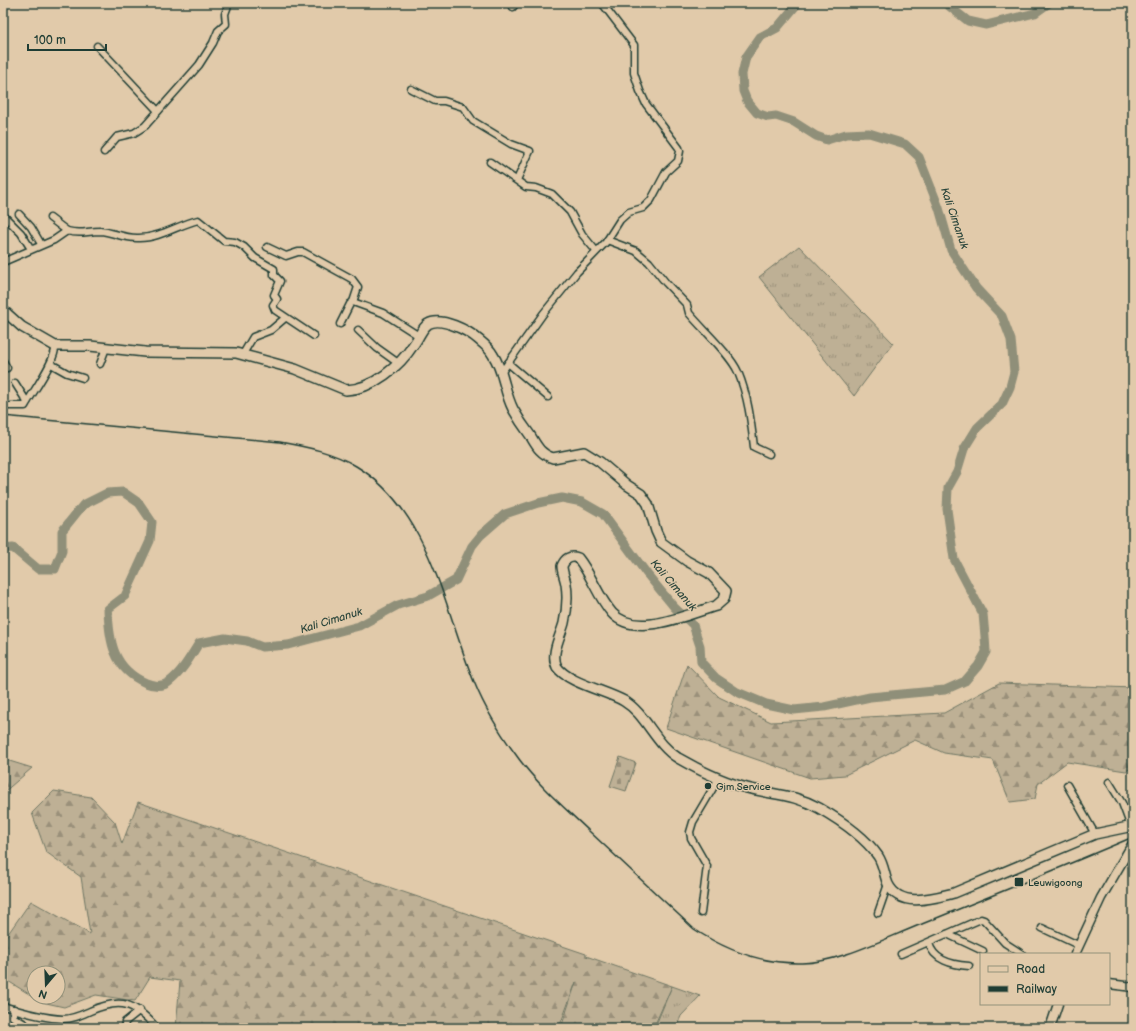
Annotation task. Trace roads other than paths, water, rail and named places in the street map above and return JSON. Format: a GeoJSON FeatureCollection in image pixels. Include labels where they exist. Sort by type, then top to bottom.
{"type":"FeatureCollection","features":[{"type":"Feature","properties":{"kind":"main road"},"geometry":{"type":"LineString","coordinates":[[3,310],[22,327],[55,346],[106,348],[145,352],[243,354],[311,375],[346,390],[353,390],[374,383],[394,369],[413,346],[425,327],[434,322],[446,323],[460,329],[474,336],[493,354],[513,409],[540,451],[553,458],[584,452],[600,462],[645,498],[661,542],[686,561],[709,573],[723,586],[726,595],[720,603],[656,623],[632,625],[619,619],[604,602],[584,565],[578,558],[571,556],[563,562],[562,569],[567,591],[567,605],[556,651],[555,662],[558,667],[573,679],[616,697],[630,705],[671,753],[719,778],[748,788],[792,796],[834,817],[872,848],[884,867],[888,884],[894,893],[904,899],[941,896],[992,878],[1095,834],[1132,826]]}},
{"type":"Feature","properties":{"kind":"main road"},"geometry":{"type":"LineString","coordinates":[[1075,953],[1101,898],[1133,844]]}},
{"type":"Feature","properties":{"kind":"main road"},"geometry":{"type":"LineString","coordinates":[[1110,984],[1133,987]]}},
{"type":"Feature","properties":{"kind":"main road"},"geometry":{"type":"LineString","coordinates":[[1050,1028],[1058,1005]]}},
{"type":"Feature","properties":{"kind":"street"},"geometry":{"type":"LineString","coordinates":[[104,152],[117,137],[139,131],[199,65],[213,43],[218,30],[226,24],[225,14],[229,3]]}},
{"type":"Feature","properties":{"kind":"street"},"geometry":{"type":"LineString","coordinates":[[501,373],[543,314],[577,272],[607,240],[620,220],[629,212],[643,208],[651,200],[666,172],[678,161],[680,151],[646,104],[640,91],[634,73],[634,45],[602,3]]}},
{"type":"Feature","properties":{"kind":"street"},"geometry":{"type":"LineString","coordinates":[[98,46],[158,111]]}},
{"type":"Feature","properties":{"kind":"street"},"geometry":{"type":"LineString","coordinates":[[410,89],[435,101],[444,101],[462,107],[473,121],[511,144],[530,151],[517,180]]}},
{"type":"Feature","properties":{"kind":"street"},"geometry":{"type":"LineString","coordinates":[[490,162],[526,187],[542,190],[556,198],[570,212],[582,234],[596,251]]}},
{"type":"Feature","properties":{"kind":"street"},"geometry":{"type":"LineString","coordinates":[[19,214],[31,227],[41,244]]}},
{"type":"Feature","properties":{"kind":"street"},"geometry":{"type":"LineString","coordinates":[[3,215],[21,233],[31,249]]}},
{"type":"Feature","properties":{"kind":"street"},"geometry":{"type":"LineString","coordinates":[[50,218],[67,231],[81,234],[86,231],[102,231],[124,238],[148,238],[198,221],[224,241],[235,242],[244,246],[255,258],[274,269],[274,275],[280,281],[274,295],[277,299],[273,305],[275,310],[314,336]]}},
{"type":"Feature","properties":{"kind":"street"},"geometry":{"type":"LineString","coordinates":[[3,262],[41,244],[54,240],[67,231]]}},
{"type":"Feature","properties":{"kind":"street"},"geometry":{"type":"LineString","coordinates":[[607,240],[636,251],[649,262],[666,284],[688,305],[689,313],[729,358],[738,371],[749,405],[754,447],[769,454]]}},
{"type":"Feature","properties":{"kind":"street"},"geometry":{"type":"LineString","coordinates":[[267,246],[286,256],[303,252],[352,279],[358,287],[353,302],[350,304],[340,324]]}},
{"type":"Feature","properties":{"kind":"street"},"geometry":{"type":"LineString","coordinates":[[353,302],[383,313],[419,336]]}},
{"type":"Feature","properties":{"kind":"street"},"geometry":{"type":"LineString","coordinates":[[243,354],[253,337],[271,330],[285,318]]}},
{"type":"Feature","properties":{"kind":"street"},"geometry":{"type":"LineString","coordinates":[[358,330],[377,348],[398,363]]}},
{"type":"Feature","properties":{"kind":"street"},"geometry":{"type":"LineString","coordinates":[[3,406],[22,406],[27,402],[50,364],[56,350],[55,346]]}},
{"type":"Feature","properties":{"kind":"street"},"geometry":{"type":"LineString","coordinates":[[100,364],[106,348]]}},
{"type":"Feature","properties":{"kind":"street"},"geometry":{"type":"LineString","coordinates":[[3,361],[7,368]]}},
{"type":"Feature","properties":{"kind":"street"},"geometry":{"type":"LineString","coordinates":[[508,363],[548,397]]}},
{"type":"Feature","properties":{"kind":"street"},"geometry":{"type":"LineString","coordinates":[[50,364],[67,373],[83,378]]}},
{"type":"Feature","properties":{"kind":"street"},"geometry":{"type":"LineString","coordinates":[[14,383],[27,402]]}},
{"type":"Feature","properties":{"kind":"street"},"geometry":{"type":"LineString","coordinates":[[744,391],[753,397]]}},
{"type":"Feature","properties":{"kind":"street"},"geometry":{"type":"LineString","coordinates":[[701,913],[707,876],[707,866],[691,838],[690,832],[693,822],[719,778]]}},
{"type":"Feature","properties":{"kind":"street"},"geometry":{"type":"LineString","coordinates":[[1109,782],[1122,803],[1132,826]]}},
{"type":"Feature","properties":{"kind":"street"},"geometry":{"type":"LineString","coordinates":[[1067,785],[1095,834]]}},
{"type":"Feature","properties":{"kind":"street"},"geometry":{"type":"LineString","coordinates":[[878,913],[888,884]]}},
{"type":"Feature","properties":{"kind":"street"},"geometry":{"type":"LineString","coordinates":[[900,954],[983,919],[1005,943],[1020,953]]}},
{"type":"Feature","properties":{"kind":"street"},"geometry":{"type":"LineString","coordinates":[[1042,928],[1078,945]]}},
{"type":"Feature","properties":{"kind":"street"},"geometry":{"type":"LineString","coordinates":[[947,934],[983,951]]}},
{"type":"Feature","properties":{"kind":"street"},"geometry":{"type":"LineString","coordinates":[[929,943],[931,951],[938,956],[953,964],[969,966]]}},
{"type":"Feature","properties":{"kind":"street"},"geometry":{"type":"LineString","coordinates":[[3,1006],[64,1019],[78,1017],[102,1006],[124,1004],[140,1010],[157,1028]]}},
{"type":"Feature","properties":{"kind":"street"},"geometry":{"type":"LineString","coordinates":[[14,1009],[13,1017],[25,1024],[26,1028]]}},
{"type":"Feature","properties":{"kind":"street"},"geometry":{"type":"LineString","coordinates":[[124,1028],[125,1022],[140,1010]]}},
{"type":"Feature","properties":{"kind":"waterway","name":"Kali Cimanuk"},"geometry":{"type":"LineString","coordinates":[[3,549],[13,548],[38,569],[55,569],[62,551],[62,531],[83,505],[107,493],[123,492],[139,503],[152,522],[150,541],[125,596],[108,609],[110,632],[115,653],[126,670],[146,683],[161,685],[167,684],[178,674],[199,643],[225,638],[247,641],[262,647],[288,645],[359,626],[398,605],[428,596],[456,580],[472,546],[481,535],[505,514],[538,503],[562,498],[582,502],[603,514],[647,574],[674,607],[693,625],[700,646],[701,662],[716,678],[737,692],[766,704],[794,710],[824,707],[870,697],[945,690],[965,681],[978,666],[986,652],[985,636],[983,614],[954,559],[947,509],[948,488],[957,472],[964,449],[977,428],[1002,404],[1010,387],[1014,372],[1011,340],[1002,316],[976,288],[951,250],[939,208],[919,157],[905,144],[869,133],[846,134],[827,140],[816,136],[794,122],[776,116],[768,117],[757,113],[747,101],[743,91],[742,74],[746,57],[760,37],[777,28],[798,3]]}},
{"type":"Feature","properties":{"kind":"waterway"},"geometry":{"type":"LineString","coordinates":[[945,3],[968,21],[986,25],[1035,13],[1049,3]]}},
{"type":"Feature","properties":{"kind":"railway"},"geometry":{"type":"LineString","coordinates":[[3,416],[280,442],[310,448],[338,457],[356,466],[381,485],[402,509],[418,535],[444,594],[464,655],[479,694],[506,741],[519,759],[552,796],[694,929],[719,944],[745,955],[787,963],[816,962],[831,959],[879,942],[1133,837]]}},
{"type":"Feature","properties":{"kind":"place","name":"Gjm Service"},"geometry":{"type":"Point","coordinates":[708,786]}},
{"type":"Feature","properties":{"kind":"place","name":"Leuwigoong"},"geometry":{"type":"Point","coordinates":[1019,882]}}]}
